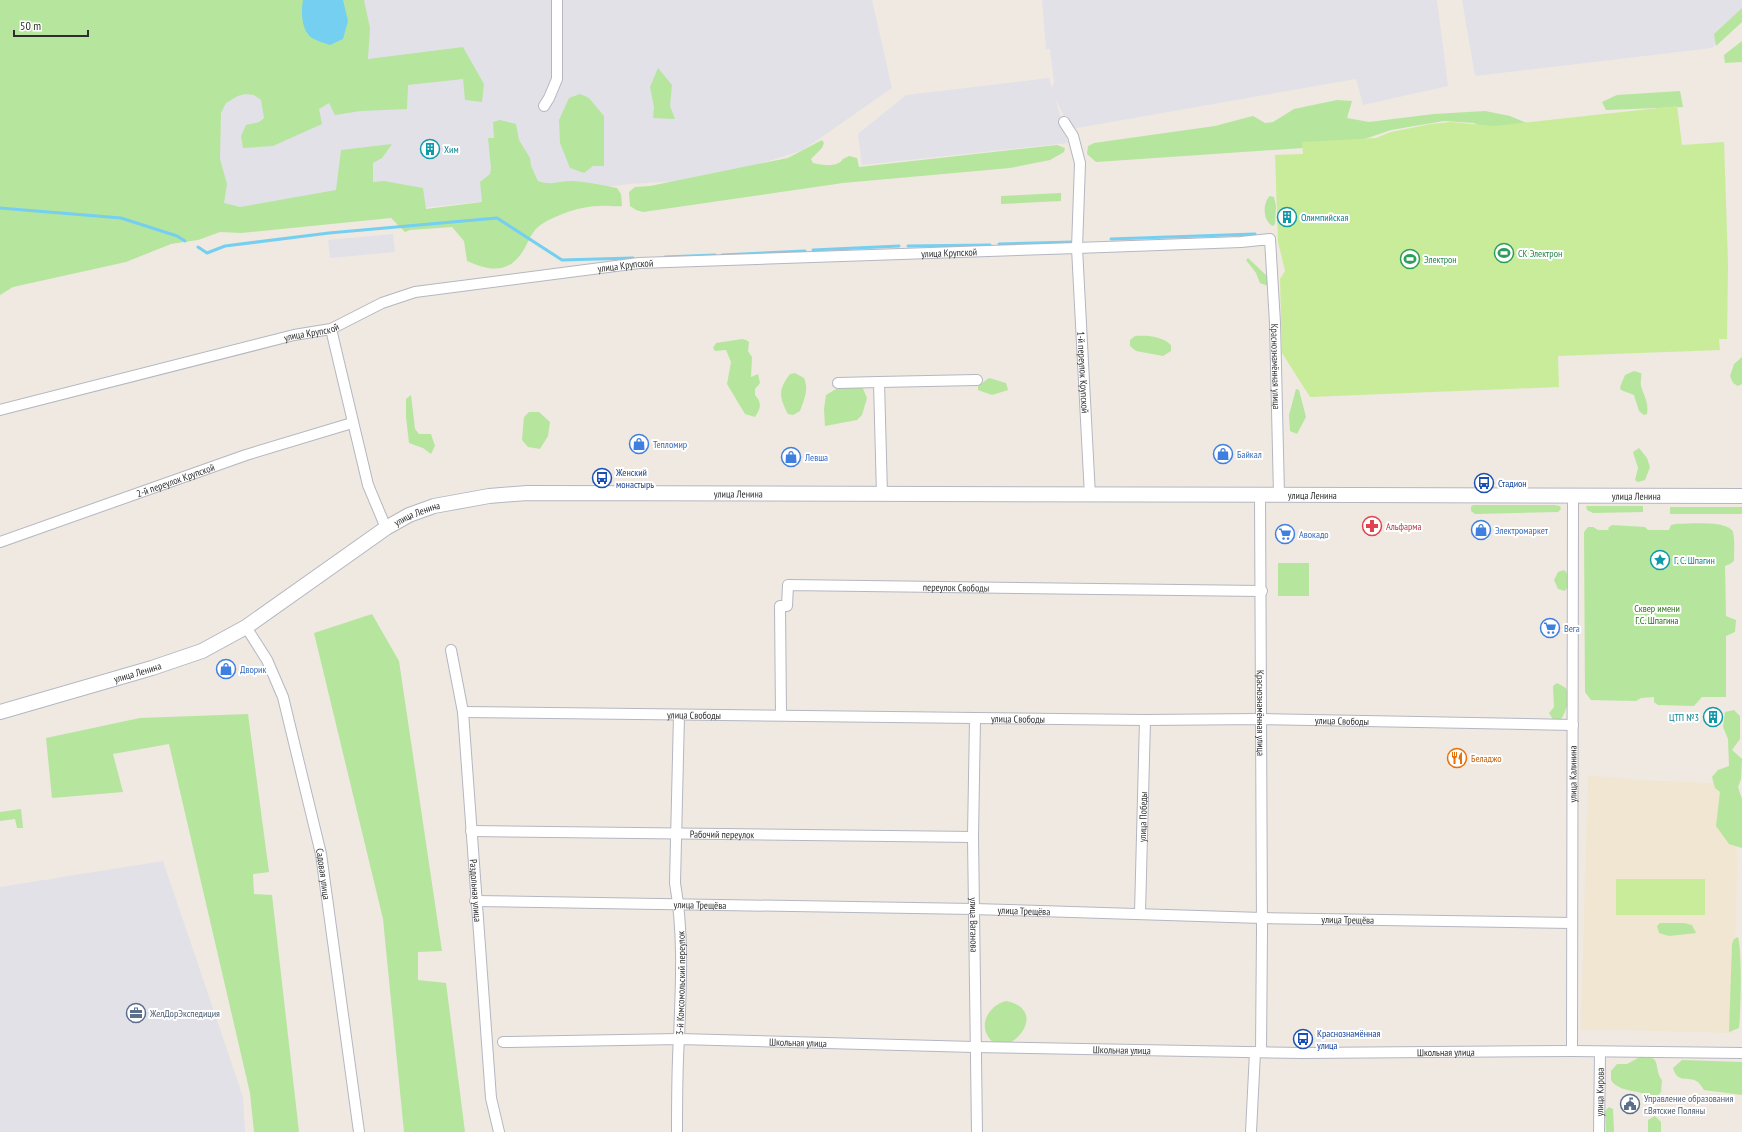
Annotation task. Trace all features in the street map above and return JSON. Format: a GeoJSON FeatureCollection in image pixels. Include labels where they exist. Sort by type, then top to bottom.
{"type":"FeatureCollection","features":[{"type":"Feature","properties":{"kind":"street"},"geometry":{"type":"LineString","coordinates":[[544,106],[557,79],[557,0]]}},
{"type":"Feature","properties":{"kind":"street","name":"1-й переулок Крупской"},"geometry":{"type":"LineString","coordinates":[[1064,122],[1073,136],[1080,163],[1077,248],[1090,496]]}},
{"type":"Feature","properties":{"kind":"street","name":"улица Крупской"},"geometry":{"type":"LineString","coordinates":[[0,410],[294,335],[330,329],[382,303],[416,292],[639,263],[1077,248],[1270,239]]}},
{"type":"Feature","properties":{"kind":"street","name":"Краснознамённая улица"},"geometry":{"type":"LineString","coordinates":[[1270,239],[1275,323],[1279,495]]}},
{"type":"Feature","properties":{"kind":"street"},"geometry":{"type":"LineString","coordinates":[[330,329],[368,485],[386,528]]}},
{"type":"Feature","properties":{"kind":"street"},"geometry":{"type":"LineString","coordinates":[[838,382],[977,380]]}},
{"type":"Feature","properties":{"kind":"street"},"geometry":{"type":"LineString","coordinates":[[879,382],[882,495]]}},
{"type":"Feature","properties":{"kind":"street","name":"2-й переулок Крупской"},"geometry":{"type":"LineString","coordinates":[[0,542],[246,455],[352,423]]}},
{"type":"Feature","properties":{"kind":"street","name":"улица Ленина"},"geometry":{"type":"LineString","coordinates":[[0,712],[152,668],[202,651],[246,627],[386,528],[409,515],[434,506],[489,496],[527,493],[1090,496],[1742,496]]}},
{"type":"Feature","properties":{"kind":"street","name":"Краснознамённая улица"},"geometry":{"type":"LineString","coordinates":[[1251,1132],[1258,1052],[1262,918],[1262,590],[1260,495]]}},
{"type":"Feature","properties":{"kind":"street","name":"улица Калинина"},"geometry":{"type":"LineString","coordinates":[[1572,1051],[1573,496]]}},
{"type":"Feature","properties":{"kind":"street","name":"переулок Свободы"},"geometry":{"type":"LineString","coordinates":[[781,715],[780,606],[787,606],[788,585],[1262,590]]}},
{"type":"Feature","properties":{"kind":"street","name":"Садовая улица"},"geometry":{"type":"LineString","coordinates":[[246,627],[267,660],[283,697],[321,854],[358,1132]]}},
{"type":"Feature","properties":{"kind":"street","name":"Раздольная улица"},"geometry":{"type":"LineString","coordinates":[[451,650],[463,712],[475,901],[491,1098],[499,1132]]}},
{"type":"Feature","properties":{"kind":"street","name":"улица Свободы"},"geometry":{"type":"LineString","coordinates":[[463,712],[781,715],[975,719],[1261,719],[1573,725]]}},
{"type":"Feature","properties":{"kind":"street","name":"3-й Комсомольский переулок"},"geometry":{"type":"LineString","coordinates":[[677,1132],[678,1039],[682,973],[679,905],[675,883],[679,715]]}},
{"type":"Feature","properties":{"kind":"street","name":"улица Ваганова"},"geometry":{"type":"LineString","coordinates":[[975,719],[973,837],[974,1047],[977,1132]]}},
{"type":"Feature","properties":{"kind":"street","name":"улица Победы"},"geometry":{"type":"LineString","coordinates":[[1140,913],[1145,720]]}},
{"type":"Feature","properties":{"kind":"street","name":"Рабочий переулок"},"geometry":{"type":"LineString","coordinates":[[471,831],[676,832],[973,837]]}},
{"type":"Feature","properties":{"kind":"street","name":"улица Трещёва"},"geometry":{"type":"LineString","coordinates":[[475,901],[974,909],[1262,918],[1572,923]]}},
{"type":"Feature","properties":{"kind":"street","name":"Школьная улица"},"geometry":{"type":"LineString","coordinates":[[503,1042],[678,1039],[974,1047],[1258,1052],[1572,1051],[1600,1053],[1742,1053]]}},
{"type":"Feature","properties":{"kind":"street","name":"улица Кирова"},"geometry":{"type":"LineString","coordinates":[[1599,1132],[1600,1053]]}},
{"type":"Feature","properties":{"kind":"shaded area"},"geometry":{"type":"Polygon","coordinates":[[[363,0],[872,0],[892,88],[803,150],[750,167],[697,180],[630,184],[497,200],[211,230],[199,79],[363,0]]]}},
{"type":"Feature","properties":{"kind":"shaded area"},"geometry":{"type":"Polygon","coordinates":[[[1042,0],[1437,0],[1448,86],[1363,105],[1356,79],[1071,129],[1055,98],[1068,143],[862,165],[858,134],[906,95],[1049,78],[1052,88],[1054,82],[1050,49],[1046,49],[1042,0]]]}},
{"type":"Feature","properties":{"kind":"shaded area"},"geometry":{"type":"Polygon","coordinates":[[[1462,0],[1742,0],[1742,15],[1712,48],[1475,76],[1462,0]]]}},
{"type":"Feature","properties":{"kind":"shaded area"},"geometry":{"type":"Polygon","coordinates":[[[393,234],[395,252],[330,258],[328,240],[393,234]]]}},
{"type":"Feature","properties":{"kind":"shaded area"},"geometry":{"type":"Polygon","coordinates":[[[1588,775],[1635,780],[1735,784],[1737,869],[1733,1033],[1581,1029],[1588,775]]]}},
{"type":"Feature","properties":{"kind":"shaded area"},"geometry":{"type":"Polygon","coordinates":[[[163,861],[243,1097],[245,1132],[0,1132],[0,887],[163,861]]]}},
{"type":"Feature","properties":{"kind":"green space"},"geometry":{"type":"Polygon","coordinates":[[[0,0],[364,0],[370,28],[368,59],[463,47],[484,84],[482,102],[465,100],[463,79],[408,85],[407,109],[361,111],[335,115],[329,103],[319,109],[322,124],[273,146],[243,148],[241,136],[246,125],[259,122],[264,118],[261,100],[254,95],[245,94],[238,96],[226,103],[221,113],[220,159],[227,184],[224,203],[240,207],[336,190],[341,150],[392,144],[382,158],[373,163],[373,182],[384,181],[423,188],[426,209],[482,202],[480,182],[490,174],[491,168],[488,138],[494,138],[493,122],[500,120],[516,124],[519,140],[530,158],[531,166],[538,181],[551,183],[578,181],[617,188],[621,194],[622,206],[585,207],[548,220],[536,229],[517,258],[505,267],[483,267],[467,261],[464,241],[452,227],[410,230],[405,232],[391,218],[241,233],[220,232],[198,240],[171,244],[126,262],[13,287],[0,295],[0,0]]]}},
{"type":"Feature","properties":{"kind":"green space"},"geometry":{"type":"Polygon","coordinates":[[[1742,8],[1742,22],[1716,46],[1714,34],[1742,8]]]}},
{"type":"Feature","properties":{"kind":"green space"},"geometry":{"type":"Polygon","coordinates":[[[1742,41],[1742,62],[1725,63],[1724,55],[1742,41]]]}},
{"type":"Feature","properties":{"kind":"green space"},"geometry":{"type":"Polygon","coordinates":[[[658,68],[672,85],[670,106],[675,119],[653,118],[654,107],[650,87],[658,68]]]}},
{"type":"Feature","properties":{"kind":"green space"},"geometry":{"type":"Polygon","coordinates":[[[1680,91],[1683,107],[1606,110],[1602,102],[1617,95],[1680,91]]]}},
{"type":"Feature","properties":{"kind":"green space"},"geometry":{"type":"Polygon","coordinates":[[[580,94],[589,98],[604,116],[604,166],[593,166],[584,173],[570,168],[560,143],[559,120],[569,98],[580,94]]]}},
{"type":"Feature","properties":{"kind":"green space"},"geometry":{"type":"Polygon","coordinates":[[[1337,100],[1352,101],[1347,118],[1369,122],[1434,114],[1485,111],[1510,116],[1534,126],[1503,139],[1474,123],[1444,121],[1391,130],[1347,145],[1096,162],[1087,154],[1088,146],[1094,143],[1215,126],[1253,116],[1265,123],[1273,122],[1294,109],[1337,100]]]}},
{"type":"Feature","properties":{"kind":"green space","name":"СК Электрон"},"geometry":{"type":"Polygon","coordinates":[[[1677,106],[1682,145],[1724,142],[1728,264],[1727,339],[1719,339],[1720,350],[1558,356],[1559,387],[1310,397],[1282,353],[1280,279],[1285,271],[1278,242],[1275,155],[1303,154],[1302,142],[1376,138],[1391,132],[1431,124],[1451,122],[1494,126],[1677,106]]]}},
{"type":"Feature","properties":{"kind":"green space"},"geometry":{"type":"Polygon","coordinates":[[[822,140],[824,143],[822,148],[811,159],[813,163],[834,165],[849,156],[857,158],[859,167],[1057,145],[1065,148],[1064,152],[1050,160],[1010,168],[843,183],[643,212],[630,206],[629,192],[635,187],[650,186],[788,158],[822,140]]]}},
{"type":"Feature","properties":{"kind":"green space"},"geometry":{"type":"Polygon","coordinates":[[[1061,193],[1061,201],[1001,204],[1001,196],[1061,193]]]}},
{"type":"Feature","properties":{"kind":"green space"},"geometry":{"type":"Polygon","coordinates":[[[1270,196],[1274,197],[1276,206],[1275,224],[1273,226],[1267,221],[1265,212],[1267,199],[1270,196]]]}},
{"type":"Feature","properties":{"kind":"green space"},"geometry":{"type":"Polygon","coordinates":[[[1248,258],[1267,276],[1268,286],[1260,283],[1256,273],[1246,260],[1248,258]]]}},
{"type":"Feature","properties":{"kind":"green space"},"geometry":{"type":"Polygon","coordinates":[[[1135,336],[1159,338],[1171,345],[1171,351],[1163,356],[1136,351],[1130,346],[1130,340],[1135,336]]]}},
{"type":"Feature","properties":{"kind":"green space"},"geometry":{"type":"Polygon","coordinates":[[[742,339],[749,342],[748,351],[752,357],[751,377],[758,374],[760,383],[755,389],[755,395],[760,403],[760,406],[755,417],[745,414],[727,384],[731,362],[726,350],[715,351],[713,348],[716,343],[742,339]]]}},
{"type":"Feature","properties":{"kind":"green space"},"geometry":{"type":"Polygon","coordinates":[[[1742,357],[1742,384],[1738,386],[1733,383],[1730,376],[1734,364],[1742,357]]]}},
{"type":"Feature","properties":{"kind":"green space"},"geometry":{"type":"Polygon","coordinates":[[[1634,371],[1641,373],[1641,386],[1647,406],[1647,414],[1644,415],[1639,411],[1634,395],[1621,390],[1620,387],[1625,375],[1634,371]]]}},
{"type":"Feature","properties":{"kind":"green space"},"geometry":{"type":"Polygon","coordinates":[[[795,373],[804,378],[806,390],[800,411],[793,415],[788,414],[781,394],[783,385],[790,374],[795,373]]]}},
{"type":"Feature","properties":{"kind":"green space"},"geometry":{"type":"Polygon","coordinates":[[[989,378],[1006,383],[1008,390],[992,395],[978,390],[978,386],[989,378]]]}},
{"type":"Feature","properties":{"kind":"green space"},"geometry":{"type":"Polygon","coordinates":[[[854,382],[862,386],[867,398],[862,415],[857,420],[825,426],[824,409],[826,395],[836,389],[854,382]]]}},
{"type":"Feature","properties":{"kind":"green space"},"geometry":{"type":"Polygon","coordinates":[[[1296,389],[1299,390],[1306,417],[1297,434],[1290,431],[1289,415],[1296,389]]]}},
{"type":"Feature","properties":{"kind":"green space"},"geometry":{"type":"Polygon","coordinates":[[[411,395],[415,429],[419,434],[431,434],[435,446],[431,454],[423,448],[409,443],[406,417],[406,399],[411,395]]]}},
{"type":"Feature","properties":{"kind":"green space"},"geometry":{"type":"Polygon","coordinates":[[[529,412],[539,412],[550,422],[548,436],[540,449],[528,447],[522,440],[524,417],[529,412]]]}},
{"type":"Feature","properties":{"kind":"green space"},"geometry":{"type":"Polygon","coordinates":[[[1639,448],[1647,458],[1650,467],[1645,480],[1638,482],[1635,480],[1638,468],[1633,452],[1639,448]]]}},
{"type":"Feature","properties":{"kind":"green space"},"geometry":{"type":"Polygon","coordinates":[[[1473,505],[1555,505],[1560,506],[1561,509],[1558,512],[1475,514],[1471,511],[1471,507],[1473,505]]]}},
{"type":"Feature","properties":{"kind":"green space"},"geometry":{"type":"Polygon","coordinates":[[[1586,506],[1643,506],[1643,512],[1593,513],[1587,510],[1586,506]]]}},
{"type":"Feature","properties":{"kind":"green space"},"geometry":{"type":"Polygon","coordinates":[[[1670,507],[1742,507],[1742,514],[1670,514],[1670,507]]]}},
{"type":"Feature","properties":{"kind":"green space","name":"Сквер имени Г.С. Шпагина"},"geometry":{"type":"Polygon","coordinates":[[[1716,524],[1730,528],[1733,532],[1734,561],[1725,566],[1726,616],[1736,620],[1735,632],[1726,636],[1726,697],[1702,697],[1694,706],[1658,705],[1654,702],[1654,697],[1641,698],[1636,701],[1591,700],[1585,692],[1584,532],[1588,527],[1593,527],[1598,530],[1609,530],[1608,528],[1612,525],[1645,527],[1648,530],[1669,530],[1671,525],[1716,524]]]}},
{"type":"Feature","properties":{"kind":"green space"},"geometry":{"type":"Polygon","coordinates":[[[1278,563],[1309,563],[1309,596],[1278,596],[1278,563]]]}},
{"type":"Feature","properties":{"kind":"green space"},"geometry":{"type":"Polygon","coordinates":[[[1564,570],[1569,575],[1570,583],[1565,591],[1558,589],[1554,580],[1558,572],[1564,570]]]}},
{"type":"Feature","properties":{"kind":"green space"},"geometry":{"type":"Polygon","coordinates":[[[372,614],[399,661],[442,951],[418,952],[418,980],[446,983],[465,1132],[404,1132],[383,919],[314,633],[372,614]]]}},
{"type":"Feature","properties":{"kind":"green space"},"geometry":{"type":"Polygon","coordinates":[[[1557,683],[1566,688],[1568,701],[1560,721],[1554,721],[1549,713],[1554,707],[1553,686],[1557,683]]]}},
{"type":"Feature","properties":{"kind":"green space"},"geometry":{"type":"Polygon","coordinates":[[[1734,710],[1740,716],[1740,739],[1732,750],[1742,759],[1741,779],[1738,787],[1742,799],[1742,848],[1729,844],[1716,826],[1720,792],[1715,788],[1712,777],[1718,770],[1729,766],[1728,739],[1723,727],[1725,712],[1734,710]]]}},
{"type":"Feature","properties":{"kind":"green space"},"geometry":{"type":"Polygon","coordinates":[[[248,714],[269,872],[253,874],[254,894],[272,895],[299,1132],[254,1132],[250,1093],[169,744],[113,754],[123,792],[52,798],[46,738],[140,718],[248,714]]]}},
{"type":"Feature","properties":{"kind":"green space"},"geometry":{"type":"Polygon","coordinates":[[[21,809],[23,828],[17,828],[15,819],[0,821],[0,812],[21,809]]]}},
{"type":"Feature","properties":{"kind":"green space"},"geometry":{"type":"Polygon","coordinates":[[[1616,879],[1705,879],[1705,915],[1616,915],[1616,879]]]}},
{"type":"Feature","properties":{"kind":"green space"},"geometry":{"type":"Polygon","coordinates":[[[1660,923],[1684,923],[1692,925],[1696,933],[1669,936],[1659,933],[1657,926],[1660,923]]]}},
{"type":"Feature","properties":{"kind":"green space"},"geometry":{"type":"Polygon","coordinates":[[[1738,937],[1741,967],[1739,1028],[1729,1032],[1732,944],[1734,939],[1738,937]]]}},
{"type":"Feature","properties":{"kind":"green space"},"geometry":{"type":"Polygon","coordinates":[[[1006,1001],[1020,1006],[1026,1014],[1026,1023],[1022,1032],[1015,1040],[1006,1044],[997,1044],[989,1038],[986,1032],[985,1021],[987,1015],[995,1006],[1006,1001]]]}},
{"type":"Feature","properties":{"kind":"green space"},"geometry":{"type":"Polygon","coordinates":[[[1642,1056],[1653,1058],[1659,1076],[1662,1080],[1661,1092],[1655,1099],[1652,1099],[1642,1093],[1620,1087],[1611,1080],[1611,1071],[1617,1064],[1627,1064],[1642,1056]]]}},
{"type":"Feature","properties":{"kind":"green space"},"geometry":{"type":"Polygon","coordinates":[[[1682,1060],[1742,1062],[1742,1095],[1704,1090],[1698,1082],[1694,1080],[1680,1078],[1675,1073],[1673,1068],[1682,1060]]]}},
{"type":"Feature","properties":{"kind":"green space"},"geometry":{"type":"Polygon","coordinates":[[[1609,1107],[1613,1109],[1614,1132],[1606,1132],[1605,1111],[1609,1107]]]}},
{"type":"Feature","properties":{"kind":"green space"},"geometry":{"type":"Polygon","coordinates":[[[1655,1116],[1661,1122],[1661,1132],[1648,1132],[1648,1120],[1655,1116]]]}},
{"type":"Feature","properties":{"kind":"water"},"geometry":{"type":"Polygon","coordinates":[[[303,0],[343,0],[348,21],[343,39],[330,45],[308,35],[303,20],[303,0]]]}},
{"type":"Feature","properties":{"kind":"waterway"},"geometry":{"type":"LineString","coordinates":[[0,208],[121,218],[177,236],[185,241]]}},
{"type":"Feature","properties":{"kind":"waterway"},"geometry":{"type":"LineString","coordinates":[[198,247],[207,253],[225,246],[329,233],[497,218],[562,260],[633,258]]}},
{"type":"Feature","properties":{"kind":"waterway"},"geometry":{"type":"LineString","coordinates":[[1111,239],[1255,234]]}},
{"type":"Feature","properties":{"kind":"waterway"},"geometry":{"type":"LineString","coordinates":[[999,244],[1073,242]]}},
{"type":"Feature","properties":{"kind":"waterway"},"geometry":{"type":"LineString","coordinates":[[908,246],[990,245]]}},
{"type":"Feature","properties":{"kind":"waterway"},"geometry":{"type":"LineString","coordinates":[[813,250],[899,246]]}},
{"type":"Feature","properties":{"kind":"waterway"},"geometry":{"type":"LineString","coordinates":[[722,255],[805,251]]}},
{"type":"Feature","properties":{"kind":"waterway"},"geometry":{"type":"LineString","coordinates":[[665,257],[715,255]]}},
{"type":"Feature","properties":{"kind":"place","name":"Хим"},"geometry":{"type":"Point","coordinates":[430,149]}},
{"type":"Feature","properties":{"kind":"place","name":"Олимпийская"},"geometry":{"type":"Point","coordinates":[1287,217]}},
{"type":"Feature","properties":{"kind":"place","name":"СК Электрон"},"geometry":{"type":"Point","coordinates":[1504,253]}},
{"type":"Feature","properties":{"kind":"place","name":"Электрон"},"geometry":{"type":"Point","coordinates":[1410,259]}},
{"type":"Feature","properties":{"kind":"place","name":"Тепломир"},"geometry":{"type":"Point","coordinates":[639,444]}},
{"type":"Feature","properties":{"kind":"place","name":"Байкал"},"geometry":{"type":"Point","coordinates":[1223,454]}},
{"type":"Feature","properties":{"kind":"place","name":"Левша"},"geometry":{"type":"Point","coordinates":[791,457]}},
{"type":"Feature","properties":{"kind":"place","name":"Женский монастырь"},"geometry":{"type":"Point","coordinates":[602,478]}},
{"type":"Feature","properties":{"kind":"place","name":"Стадион"},"geometry":{"type":"Point","coordinates":[1484,483]}},
{"type":"Feature","properties":{"kind":"place","name":"Альфарма"},"geometry":{"type":"Point","coordinates":[1372,526]}},
{"type":"Feature","properties":{"kind":"place","name":"Электромаркет"},"geometry":{"type":"Point","coordinates":[1481,530]}},
{"type":"Feature","properties":{"kind":"place","name":"Авокадо"},"geometry":{"type":"Point","coordinates":[1285,534]}},
{"type":"Feature","properties":{"kind":"place","name":"Г. С. Шпагин"},"geometry":{"type":"Point","coordinates":[1660,560]}},
{"type":"Feature","properties":{"kind":"place","name":"Вега"},"geometry":{"type":"Point","coordinates":[1550,628]}},
{"type":"Feature","properties":{"kind":"place","name":"Дворик"},"geometry":{"type":"Point","coordinates":[226,669]}},
{"type":"Feature","properties":{"kind":"place","name":"ЦТП №3"},"geometry":{"type":"Point","coordinates":[1713,717]}},
{"type":"Feature","properties":{"kind":"place","name":"Беладжо"},"geometry":{"type":"Point","coordinates":[1457,758]}},
{"type":"Feature","properties":{"kind":"place","name":"ЖелДорЭкспедиция"},"geometry":{"type":"Point","coordinates":[136,1013]}},
{"type":"Feature","properties":{"kind":"place","name":"Краснознамённая улица"},"geometry":{"type":"Point","coordinates":[1303,1039]}},
{"type":"Feature","properties":{"kind":"place","name":"Управление образования г.Вятские Поляны"},"geometry":{"type":"Point","coordinates":[1630,1104]}}]}
